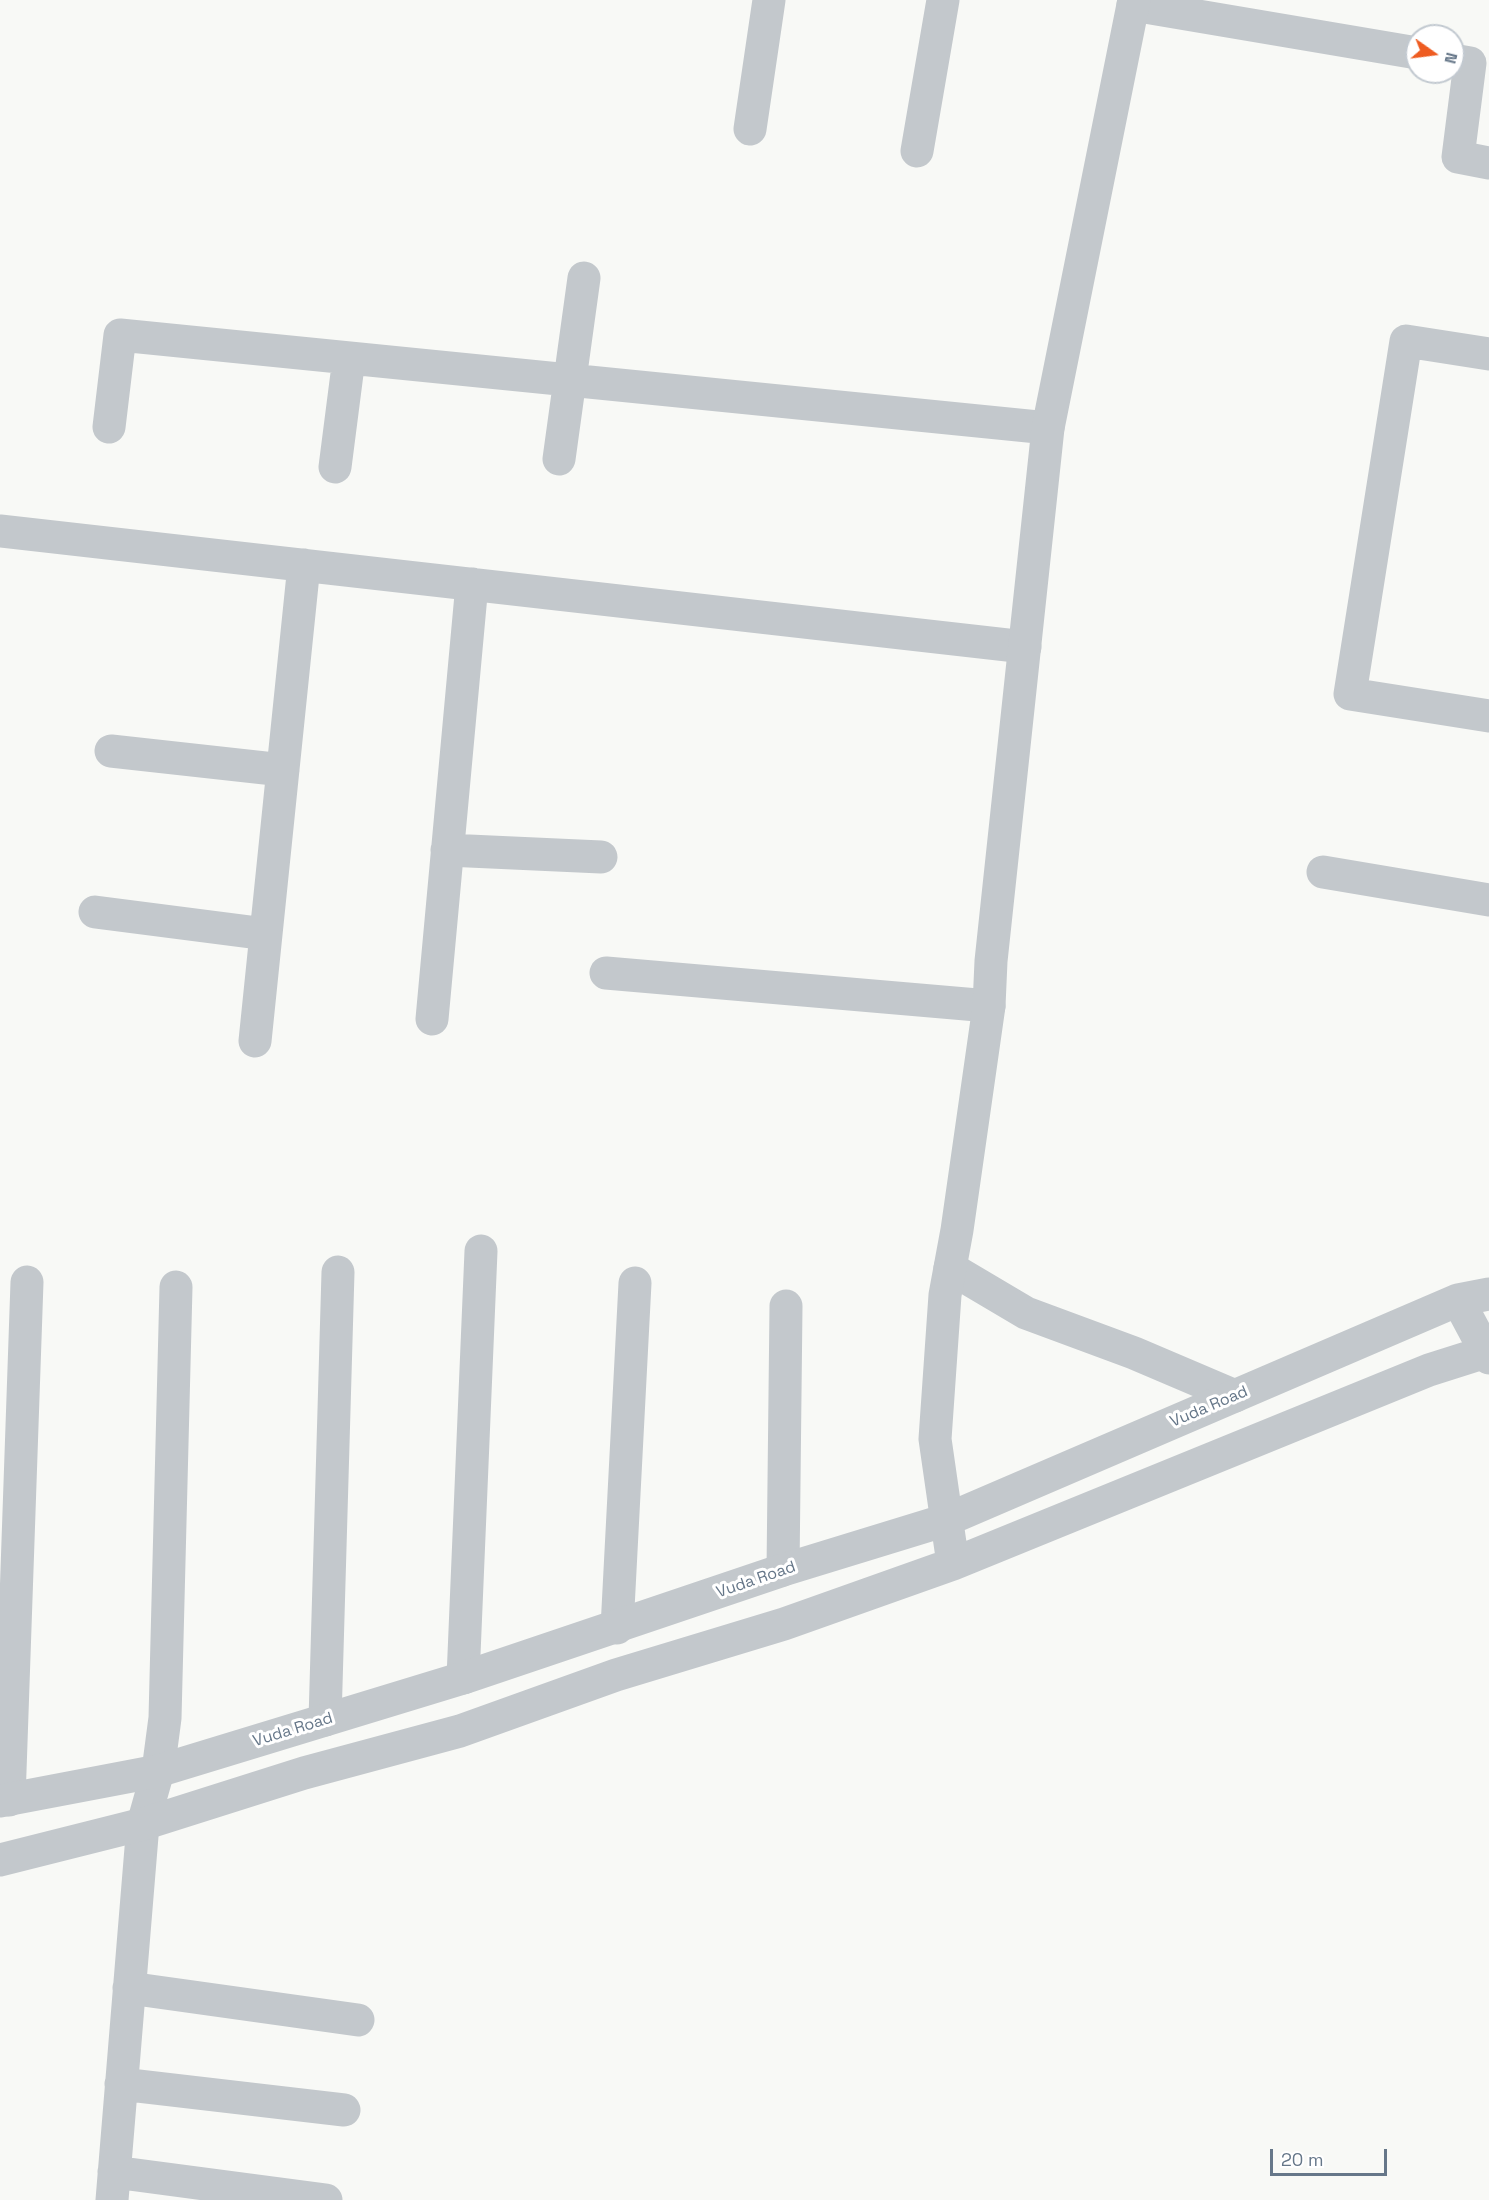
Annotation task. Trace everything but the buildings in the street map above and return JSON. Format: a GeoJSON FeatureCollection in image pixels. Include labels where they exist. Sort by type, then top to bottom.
{"type":"FeatureCollection","features":[{"type":"Feature","properties":{"kind":"street"},"geometry":{"type":"LineString","coordinates":[[750,129],[770,0]]}},
{"type":"Feature","properties":{"kind":"street"},"geometry":{"type":"LineString","coordinates":[[917,151],[943,0]]}},
{"type":"Feature","properties":{"kind":"street"},"geometry":{"type":"LineString","coordinates":[[953,1564],[935,1439],[945,1295],[957,1230],[989,1006],[991,961],[1048,428],[1134,2],[1405,51]]}},
{"type":"Feature","properties":{"kind":"street"},"geometry":{"type":"LineString","coordinates":[[1465,62],[1470,63],[1458,157],[1489,163]]}},
{"type":"Feature","properties":{"kind":"street"},"geometry":{"type":"LineString","coordinates":[[559,459],[584,278]]}},
{"type":"Feature","properties":{"kind":"street"},"geometry":{"type":"LineString","coordinates":[[109,427],[120,335],[1048,428]]}},
{"type":"Feature","properties":{"kind":"street"},"geometry":{"type":"LineString","coordinates":[[1489,354],[1406,341],[1350,694],[1489,716]]}},
{"type":"Feature","properties":{"kind":"street"},"geometry":{"type":"LineString","coordinates":[[335,467],[349,358]]}},
{"type":"Feature","properties":{"kind":"street"},"geometry":{"type":"LineString","coordinates":[[0,531],[1025,647]]}},
{"type":"Feature","properties":{"kind":"street"},"geometry":{"type":"LineString","coordinates":[[255,1041],[304,565]]}},
{"type":"Feature","properties":{"kind":"street"},"geometry":{"type":"LineString","coordinates":[[432,1018],[472,584]]}},
{"type":"Feature","properties":{"kind":"street"},"geometry":{"type":"LineString","coordinates":[[111,750],[283,770]]}},
{"type":"Feature","properties":{"kind":"street"},"geometry":{"type":"LineString","coordinates":[[447,850],[601,856]]}},
{"type":"Feature","properties":{"kind":"street"},"geometry":{"type":"LineString","coordinates":[[1323,872],[1489,900]]}},
{"type":"Feature","properties":{"kind":"street"},"geometry":{"type":"LineString","coordinates":[[95,912],[266,934]]}},
{"type":"Feature","properties":{"kind":"street"},"geometry":{"type":"LineString","coordinates":[[606,974],[989,1006]]}},
{"type":"Feature","properties":{"kind":"street"},"geometry":{"type":"LineString","coordinates":[[463,1678],[481,1251]]}},
{"type":"Feature","properties":{"kind":"street"},"geometry":{"type":"LineString","coordinates":[[950,1268],[1026,1313],[1134,1353],[1235,1396]]}},
{"type":"Feature","properties":{"kind":"street"},"geometry":{"type":"LineString","coordinates":[[325,1720],[338,1272]]}},
{"type":"Feature","properties":{"kind":"street"},"geometry":{"type":"LineString","coordinates":[[5,1800],[27,1282]]}},
{"type":"Feature","properties":{"kind":"street"},"geometry":{"type":"LineString","coordinates":[[617,1628],[635,1283]]}},
{"type":"Feature","properties":{"kind":"street"},"geometry":{"type":"LineString","coordinates":[[176,1287],[165,1718],[158,1771],[143,1824],[113,2186],[326,2200]]}},
{"type":"Feature","properties":{"kind":"street"},"geometry":{"type":"LineString","coordinates":[[0,1860],[143,1824],[304,1773],[460,1731],[616,1675],[783,1624],[953,1564],[1430,1370],[1488,1354],[1473,1297]]}},
{"type":"Feature","properties":{"kind":"street","name":"Vuda Road"},"geometry":{"type":"LineString","coordinates":[[5,1800],[158,1771],[463,1678],[617,1628],[783,1570],[946,1520],[1473,1297]]}},
{"type":"Feature","properties":{"kind":"street"},"geometry":{"type":"LineString","coordinates":[[783,1570],[786,1306]]}},
{"type":"Feature","properties":{"kind":"street"},"geometry":{"type":"LineString","coordinates":[[129,1988],[358,2020]]}},
{"type":"Feature","properties":{"kind":"street"},"geometry":{"type":"LineString","coordinates":[[121,2084],[344,2110]]}}]}
